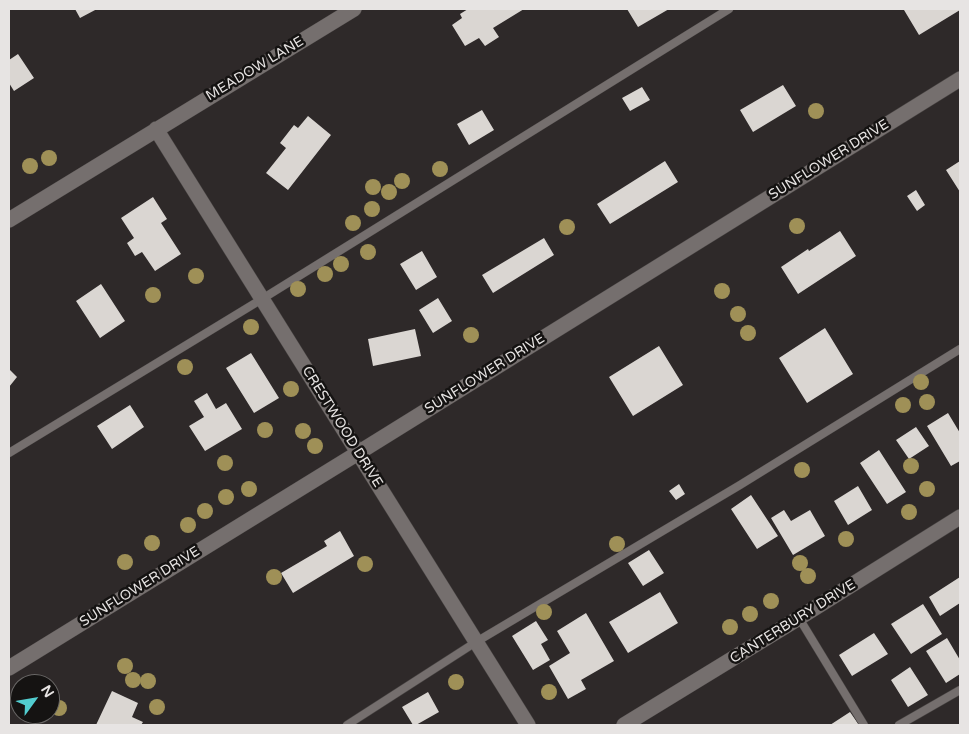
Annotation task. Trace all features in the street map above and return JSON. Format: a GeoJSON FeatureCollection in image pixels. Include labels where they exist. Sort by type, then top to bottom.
{"type":"FeatureCollection","features":[{"type":"Feature","properties":{"kind":"street","name":"MEADOW LANE"},"geometry":{"type":"LineString","coordinates":[[9,220],[354,9]]}},
{"type":"Feature","properties":{"kind":"street","name":"SUNFLOWER DRIVE"},"geometry":{"type":"LineString","coordinates":[[9,668],[960,79]]}},
{"type":"Feature","properties":{"kind":"street","name":"CRESTWOOD DRIVE"},"geometry":{"type":"LineString","coordinates":[[156,129],[528,725]]}},
{"type":"Feature","properties":{"kind":"street","name":"CANTERBURY DRIVE"},"geometry":{"type":"LineString","coordinates":[[624,725],[960,517]]}},
{"type":"Feature","properties":{"kind":"lane"},"geometry":{"type":"LineString","coordinates":[[9,453],[262,299],[729,9]]}},
{"type":"Feature","properties":{"kind":"lane"},"geometry":{"type":"LineString","coordinates":[[347,725],[476,642],[740,485],[960,349]]}},
{"type":"Feature","properties":{"kind":"lane"},"geometry":{"type":"LineString","coordinates":[[799,618],[864,725]]}},
{"type":"Feature","properties":{"kind":"lane"},"geometry":{"type":"LineString","coordinates":[[899,725],[960,690]]}},
{"type":"Feature","properties":{"kind":"building"},"geometry":{"type":"Polygon","coordinates":[[[75,9],[97,9],[80,18],[75,9]]]}},
{"type":"Feature","properties":{"kind":"building"},"geometry":{"type":"Polygon","coordinates":[[[468,9],[524,9],[493,28],[499,37],[485,46],[479,38],[465,46],[452,25],[462,18],[460,14],[468,9]]]}},
{"type":"Feature","properties":{"kind":"building"},"geometry":{"type":"Polygon","coordinates":[[[627,9],[669,9],[638,27],[627,9]]]}},
{"type":"Feature","properties":{"kind":"building"},"geometry":{"type":"Polygon","coordinates":[[[905,9],[960,9],[960,10],[919,35],[905,9]]]}},
{"type":"Feature","properties":{"kind":"building"},"geometry":{"type":"Polygon","coordinates":[[[18,54],[34,78],[14,91],[9,83],[9,60],[18,54]]]}},
{"type":"Feature","properties":{"kind":"building"},"geometry":{"type":"Polygon","coordinates":[[[783,85],[796,106],[753,132],[740,110],[783,85]]]}},
{"type":"Feature","properties":{"kind":"building"},"geometry":{"type":"Polygon","coordinates":[[[642,87],[650,100],[630,111],[622,98],[642,87]]]}},
{"type":"Feature","properties":{"kind":"building"},"geometry":{"type":"Polygon","coordinates":[[[482,110],[494,130],[469,145],[457,124],[482,110]]]}},
{"type":"Feature","properties":{"kind":"building"},"geometry":{"type":"Polygon","coordinates":[[[308,116],[331,135],[288,190],[266,173],[286,148],[280,143],[294,125],[298,128],[308,116]]]}},
{"type":"Feature","properties":{"kind":"building"},"geometry":{"type":"Polygon","coordinates":[[[665,161],[678,182],[610,224],[597,204],[665,161]]]}},
{"type":"Feature","properties":{"kind":"building"},"geometry":{"type":"Polygon","coordinates":[[[960,161],[960,192],[946,170],[960,161]]]}},
{"type":"Feature","properties":{"kind":"building"},"geometry":{"type":"Polygon","coordinates":[[[916,190],[925,205],[917,211],[907,196],[916,190]]]}},
{"type":"Feature","properties":{"kind":"building"},"geometry":{"type":"Polygon","coordinates":[[[153,197],[167,219],[161,223],[181,254],[155,271],[142,252],[135,256],[127,243],[134,238],[121,218],[153,197]]]}},
{"type":"Feature","properties":{"kind":"building"},"geometry":{"type":"Polygon","coordinates":[[[840,231],[856,256],[798,294],[781,267],[840,231]]]}},
{"type":"Feature","properties":{"kind":"building"},"geometry":{"type":"Polygon","coordinates":[[[544,238],[554,255],[493,293],[482,275],[544,238]]]}},
{"type":"Feature","properties":{"kind":"building"},"geometry":{"type":"Polygon","coordinates":[[[422,251],[437,277],[416,290],[400,264],[422,251]]]}},
{"type":"Feature","properties":{"kind":"building"},"geometry":{"type":"Polygon","coordinates":[[[101,284],[125,321],[100,338],[76,301],[101,284]]]}},
{"type":"Feature","properties":{"kind":"building"},"geometry":{"type":"Polygon","coordinates":[[[438,298],[452,321],[433,333],[419,310],[438,298]]]}},
{"type":"Feature","properties":{"kind":"building"},"geometry":{"type":"Polygon","coordinates":[[[825,328],[853,374],[807,403],[779,358],[825,328]]]}},
{"type":"Feature","properties":{"kind":"building"},"geometry":{"type":"Polygon","coordinates":[[[415,329],[421,356],[373,366],[368,339],[415,329]]]}},
{"type":"Feature","properties":{"kind":"building"},"geometry":{"type":"Polygon","coordinates":[[[659,346],[683,385],[633,416],[609,377],[659,346]]]}},
{"type":"Feature","properties":{"kind":"building"},"geometry":{"type":"Polygon","coordinates":[[[251,353],[279,398],[254,413],[226,368],[251,353]]]}},
{"type":"Feature","properties":{"kind":"building"},"geometry":{"type":"Polygon","coordinates":[[[9,369],[17,377],[9,387],[9,369]]]}},
{"type":"Feature","properties":{"kind":"building"},"geometry":{"type":"Polygon","coordinates":[[[207,393],[216,409],[226,403],[242,429],[205,451],[189,426],[204,417],[194,401],[207,393]]]}},
{"type":"Feature","properties":{"kind":"building"},"geometry":{"type":"Polygon","coordinates":[[[130,405],[144,427],[112,449],[97,426],[130,405]]]}},
{"type":"Feature","properties":{"kind":"building"},"geometry":{"type":"Polygon","coordinates":[[[948,413],[960,433],[960,461],[951,466],[927,426],[948,413]]]}},
{"type":"Feature","properties":{"kind":"building"},"geometry":{"type":"Polygon","coordinates":[[[916,427],[929,446],[909,459],[896,440],[916,427]]]}},
{"type":"Feature","properties":{"kind":"building"},"geometry":{"type":"Polygon","coordinates":[[[879,450],[906,492],[887,504],[860,463],[879,450]]]}},
{"type":"Feature","properties":{"kind":"building"},"geometry":{"type":"Polygon","coordinates":[[[679,484],[685,494],[676,500],[669,491],[679,484]]]}},
{"type":"Feature","properties":{"kind":"building"},"geometry":{"type":"Polygon","coordinates":[[[858,486],[872,510],[848,525],[834,501],[858,486]]]}},
{"type":"Feature","properties":{"kind":"building"},"geometry":{"type":"Polygon","coordinates":[[[751,495],[778,536],[757,549],[731,509],[751,495]]]}},
{"type":"Feature","properties":{"kind":"building"},"geometry":{"type":"Polygon","coordinates":[[[784,510],[791,521],[810,510],[825,536],[793,555],[771,518],[784,510]]]}},
{"type":"Feature","properties":{"kind":"building"},"geometry":{"type":"Polygon","coordinates":[[[340,531],[354,556],[293,593],[281,573],[327,546],[324,541],[340,531]]]}},
{"type":"Feature","properties":{"kind":"building"},"geometry":{"type":"Polygon","coordinates":[[[649,550],[664,573],[643,586],[628,563],[649,550]]]}},
{"type":"Feature","properties":{"kind":"building"},"geometry":{"type":"Polygon","coordinates":[[[960,577],[960,603],[940,616],[929,597],[960,577]]]}},
{"type":"Feature","properties":{"kind":"building"},"geometry":{"type":"Polygon","coordinates":[[[660,592],[678,623],[628,653],[609,622],[660,592]]]}},
{"type":"Feature","properties":{"kind":"building"},"geometry":{"type":"Polygon","coordinates":[[[923,604],[942,634],[911,654],[891,624],[923,604]]]}},
{"type":"Feature","properties":{"kind":"building"},"geometry":{"type":"Polygon","coordinates":[[[586,613],[614,661],[581,680],[586,689],[568,699],[549,666],[570,653],[557,631],[586,613]]]}},
{"type":"Feature","properties":{"kind":"building"},"geometry":{"type":"Polygon","coordinates":[[[536,621],[548,640],[541,644],[550,660],[533,670],[512,636],[536,621]]]}},
{"type":"Feature","properties":{"kind":"building"},"geometry":{"type":"Polygon","coordinates":[[[874,633],[888,654],[852,676],[839,655],[874,633]]]}},
{"type":"Feature","properties":{"kind":"building"},"geometry":{"type":"Polygon","coordinates":[[[947,638],[960,660],[960,674],[946,683],[926,651],[947,638]]]}},
{"type":"Feature","properties":{"kind":"building"},"geometry":{"type":"Polygon","coordinates":[[[910,667],[928,695],[908,707],[891,680],[910,667]]]}},
{"type":"Feature","properties":{"kind":"building"},"geometry":{"type":"Polygon","coordinates":[[[112,691],[138,703],[132,717],[143,722],[141,725],[96,725],[112,691]]]}},
{"type":"Feature","properties":{"kind":"building"},"geometry":{"type":"Polygon","coordinates":[[[428,692],[439,712],[413,725],[402,707],[428,692]]]}},
{"type":"Feature","properties":{"kind":"building"},"geometry":{"type":"Polygon","coordinates":[[[850,712],[859,725],[830,725],[850,712]]]}}]}
